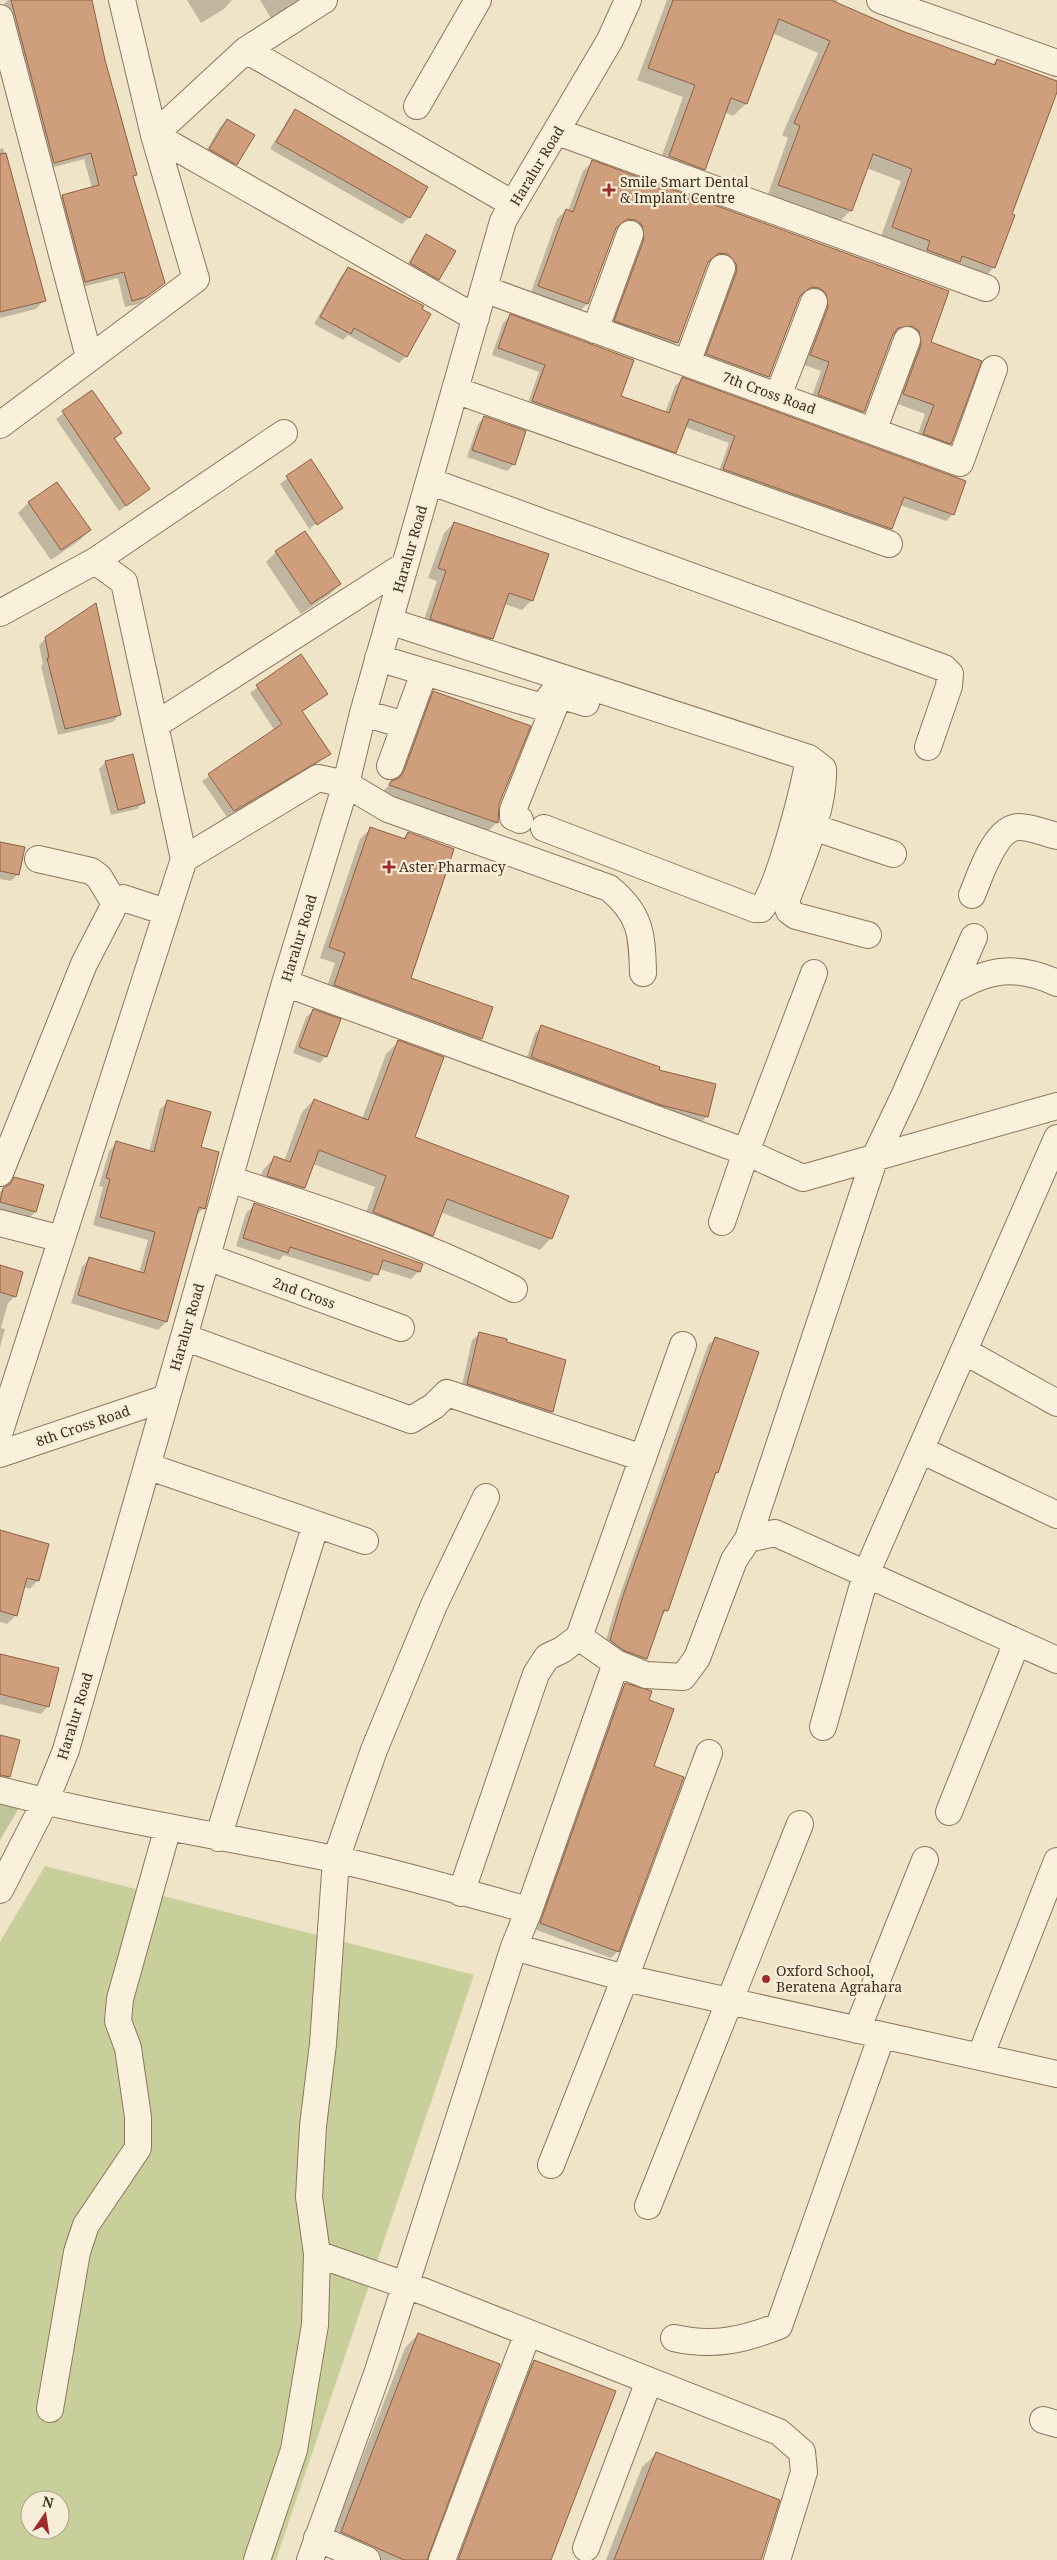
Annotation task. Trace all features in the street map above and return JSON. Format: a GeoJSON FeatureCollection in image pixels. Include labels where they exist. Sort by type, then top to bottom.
{"type":"FeatureCollection","features":[{"type":"Feature","properties":{"kind":"street"},"geometry":{"type":"LineString","coordinates":[[0,425],[196,279],[154,135],[122,0]]}},
{"type":"Feature","properties":{"kind":"street"},"geometry":{"type":"LineString","coordinates":[[154,135],[246,50],[324,0]]}},
{"type":"Feature","properties":{"kind":"street"},"geometry":{"type":"LineString","coordinates":[[418,106],[478,0]]}},
{"type":"Feature","properties":{"kind":"street","name":"Haralur Road"},"geometry":{"type":"LineString","coordinates":[[0,1890],[45,1802],[66,1750],[285,983],[346,784],[378,658],[503,221],[558,132],[610,40],[628,0]]}},
{"type":"Feature","properties":{"kind":"street"},"geometry":{"type":"LineString","coordinates":[[880,0],[1057,63]]}},
{"type":"Feature","properties":{"kind":"street"},"geometry":{"type":"LineString","coordinates":[[0,18],[89,357]]}},
{"type":"Feature","properties":{"kind":"street"},"geometry":{"type":"LineString","coordinates":[[246,50],[513,204]]}},
{"type":"Feature","properties":{"kind":"street"},"geometry":{"type":"LineString","coordinates":[[558,132],[986,288]]}},
{"type":"Feature","properties":{"kind":"street"},"geometry":{"type":"LineString","coordinates":[[154,135],[476,318]]}},
{"type":"Feature","properties":{"kind":"street"},"geometry":{"type":"LineString","coordinates":[[595,330],[630,234]]}},
{"type":"Feature","properties":{"kind":"street"},"geometry":{"type":"LineString","coordinates":[[687,363],[722,268]]}},
{"type":"Feature","properties":{"kind":"street","name":"7th Cross Road"},"geometry":{"type":"LineString","coordinates":[[484,289],[960,462],[994,369]]}},
{"type":"Feature","properties":{"kind":"street"},"geometry":{"type":"LineString","coordinates":[[778,396],[814,302]]}},
{"type":"Feature","properties":{"kind":"street"},"geometry":{"type":"LineString","coordinates":[[873,431],[907,340]]}},
{"type":"Feature","properties":{"kind":"street"},"geometry":{"type":"LineString","coordinates":[[455,390],[889,544]]}},
{"type":"Feature","properties":{"kind":"street"},"geometry":{"type":"LineString","coordinates":[[0,613],[95,561],[284,433]]}},
{"type":"Feature","properties":{"kind":"street"},"geometry":{"type":"LineString","coordinates":[[429,481],[944,668],[950,674],[949,686],[928,747]]}},
{"type":"Feature","properties":{"kind":"street"},"geometry":{"type":"LineString","coordinates":[[0,1431],[184,860],[124,582],[95,561]]}},
{"type":"Feature","properties":{"kind":"street"},"geometry":{"type":"LineString","coordinates":[[156,725],[405,565]]}},
{"type":"Feature","properties":{"kind":"street"},"geometry":{"type":"LineString","coordinates":[[389,621],[808,765]]}},
{"type":"Feature","properties":{"kind":"street"},"geometry":{"type":"LineString","coordinates":[[378,658],[542,706],[546,704],[550,694],[559,695],[823,769],[823,779],[813,827],[786,901],[789,911],[796,916],[868,935]]}},
{"type":"Feature","properties":{"kind":"street"},"geometry":{"type":"LineString","coordinates":[[390,766],[424,672]]}},
{"type":"Feature","properties":{"kind":"street"},"geometry":{"type":"LineString","coordinates":[[559,695],[513,810],[514,817],[755,909],[762,909],[766,904],[780,868],[808,765]]}},
{"type":"Feature","properties":{"kind":"street"},"geometry":{"type":"LineString","coordinates":[[363,713],[405,725]]}},
{"type":"Feature","properties":{"kind":"street"},"geometry":{"type":"LineString","coordinates":[[184,860],[318,778],[346,784],[388,809],[609,888],[627,903],[642,935],[644,973]]}},
{"type":"Feature","properties":{"kind":"street"},"geometry":{"type":"LineString","coordinates":[[813,827],[893,854]]}},
{"type":"Feature","properties":{"kind":"street"},"geometry":{"type":"LineString","coordinates":[[972,895],[997,839],[1005,831],[1018,827],[1057,836]]}},
{"type":"Feature","properties":{"kind":"street"},"geometry":{"type":"LineString","coordinates":[[38,859],[91,871],[99,877],[115,904]]}},
{"type":"Feature","properties":{"kind":"street"},"geometry":{"type":"LineString","coordinates":[[0,1173],[84,964],[115,904],[123,898],[166,912]]}},
{"type":"Feature","properties":{"kind":"street"},"geometry":{"type":"LineString","coordinates":[[579,1637],[616,1663],[646,1675],[683,1677],[697,1658],[734,1560],[748,1539],[875,1157],[974,937]]}},
{"type":"Feature","properties":{"kind":"street"},"geometry":{"type":"LineString","coordinates":[[951,991],[974,978],[993,972],[1015,972],[1044,977],[1057,983]]}},
{"type":"Feature","properties":{"kind":"street"},"geometry":{"type":"LineString","coordinates":[[722,1222],[746,1152],[814,973]]}},
{"type":"Feature","properties":{"kind":"street"},"geometry":{"type":"LineString","coordinates":[[285,983],[746,1152],[803,1178],[1057,1106]]}},
{"type":"Feature","properties":{"kind":"street"},"geometry":{"type":"LineString","coordinates":[[823,1727],[866,1574],[1055,1146]]}},
{"type":"Feature","properties":{"kind":"street"},"geometry":{"type":"LineString","coordinates":[[229,1178],[364,1223],[463,1263],[514,1289]]}},
{"type":"Feature","properties":{"kind":"street"},"geometry":{"type":"LineString","coordinates":[[0,1223],[62,1239]]}},
{"type":"Feature","properties":{"kind":"street","name":"2nd Cross"},"geometry":{"type":"LineString","coordinates":[[207,1258],[401,1328]]}},
{"type":"Feature","properties":{"kind":"street"},"geometry":{"type":"LineString","coordinates":[[184,1337],[411,1420],[434,1406],[447,1393],[643,1458]]}},
{"type":"Feature","properties":{"kind":"street"},"geometry":{"type":"LineString","coordinates":[[461,1893],[536,1674],[547,1657],[562,1650],[579,1637],[682,1345]]}},
{"type":"Feature","properties":{"kind":"street"},"geometry":{"type":"LineString","coordinates":[[964,1352],[1057,1404]]}},
{"type":"Feature","properties":{"kind":"street","name":"8th Cross Road"},"geometry":{"type":"LineString","coordinates":[[0,1454],[166,1398]]}},
{"type":"Feature","properties":{"kind":"street"},"geometry":{"type":"LineString","coordinates":[[921,1450],[1057,1515]]}},
{"type":"Feature","properties":{"kind":"street"},"geometry":{"type":"LineString","coordinates":[[147,1466],[365,1541]]}},
{"type":"Feature","properties":{"kind":"street"},"geometry":{"type":"LineString","coordinates":[[257,2560],[294,2450],[315,2325],[317,2254],[309,2197],[313,2126],[323,2044],[336,1859],[374,1750],[434,1605],[486,1497]]}},
{"type":"Feature","properties":{"kind":"street"},"geometry":{"type":"LineString","coordinates":[[218,1838],[316,1524]]}},
{"type":"Feature","properties":{"kind":"street"},"geometry":{"type":"LineString","coordinates":[[748,1539],[775,1533],[1057,1660]]}},
{"type":"Feature","properties":{"kind":"street"},"geometry":{"type":"LineString","coordinates":[[949,1812],[1017,1642]]}},
{"type":"Feature","properties":{"kind":"street"},"geometry":{"type":"LineString","coordinates":[[367,2560],[314,2549],[377,2374],[514,1946],[529,1910],[616,1663]]}},
{"type":"Feature","properties":{"kind":"street"},"geometry":{"type":"LineString","coordinates":[[551,2165],[625,1978],[709,1752]]}},
{"type":"Feature","properties":{"kind":"street"},"geometry":{"type":"LineString","coordinates":[[0,1790],[45,1802],[218,1838],[336,1859],[529,1910]]}},
{"type":"Feature","properties":{"kind":"street"},"geometry":{"type":"LineString","coordinates":[[648,2206],[800,1824]]}},
{"type":"Feature","properties":{"kind":"street"},"geometry":{"type":"LineString","coordinates":[[50,2409],[77,2252],[86,2225],[138,2148],[138,2117],[128,2048],[118,2021],[120,1999],[168,1827]]}},
{"type":"Feature","properties":{"kind":"street"},"geometry":{"type":"LineString","coordinates":[[674,2338],[694,2343],[746,2339],[779,2326],[869,2032],[925,1860]]}},
{"type":"Feature","properties":{"kind":"street"},"geometry":{"type":"LineString","coordinates":[[980,2057],[1057,1861]]}},
{"type":"Feature","properties":{"kind":"street"},"geometry":{"type":"LineString","coordinates":[[514,1946],[625,1978],[1057,2074]]}},
{"type":"Feature","properties":{"kind":"street"},"geometry":{"type":"LineString","coordinates":[[317,2254],[406,2284],[779,2432],[802,2452],[804,2472],[777,2560]]}},
{"type":"Feature","properties":{"kind":"street"},"geometry":{"type":"LineString","coordinates":[[442,2560],[528,2333]]}},
{"type":"Feature","properties":{"kind":"street"},"geometry":{"type":"LineString","coordinates":[[586,2548],[649,2381]]}},
{"type":"Feature","properties":{"kind":"green space"},"geometry":{"type":"Polygon","coordinates":[[[0,1804],[19,1808],[0,1840],[0,1804]]]}},
{"type":"Feature","properties":{"kind":"green space"},"geometry":{"type":"Polygon","coordinates":[[[45,1866],[474,1975],[276,2560],[0,2560],[0,1942],[45,1866]]]}},
{"type":"Feature","properties":{"kind":"building"},"geometry":{"type":"Polygon","coordinates":[[[11,0],[92,0],[105,60],[137,175],[133,176],[165,283],[146,297],[132,301],[124,272],[85,282],[62,195],[99,185],[91,153],[54,163],[11,0]]]}},
{"type":"Feature","properties":{"kind":"building"},"geometry":{"type":"Polygon","coordinates":[[[673,0],[831,0],[902,31],[995,65],[997,59],[1057,81],[1057,92],[1012,214],[1015,215],[995,268],[962,256],[960,262],[927,250],[930,241],[892,227],[912,169],[873,154],[852,211],[778,185],[800,126],[794,123],[830,41],[779,19],[747,104],[731,98],[705,170],[669,156],[695,85],[648,68],[673,0]]]}},
{"type":"Feature","properties":{"kind":"building"},"geometry":{"type":"Polygon","coordinates":[[[295,109],[428,187],[410,218],[276,142],[295,109]]]}},
{"type":"Feature","properties":{"kind":"building"},"geometry":{"type":"Polygon","coordinates":[[[227,119],[255,135],[237,165],[209,149],[227,119]]]}},
{"type":"Feature","properties":{"kind":"building"},"geometry":{"type":"Polygon","coordinates":[[[6,153],[46,301],[0,312],[0,154],[6,153]]]}},
{"type":"Feature","properties":{"kind":"building"},"geometry":{"type":"Polygon","coordinates":[[[592,160],[949,291],[931,342],[982,361],[951,444],[923,434],[934,405],[903,394],[921,345],[919,331],[912,326],[898,328],[893,334],[864,412],[818,395],[829,362],[810,355],[828,307],[826,293],[819,288],[811,287],[800,296],[769,377],[706,354],[736,273],[737,265],[728,254],[719,253],[708,262],[678,343],[614,321],[644,239],[642,225],[636,220],[627,219],[616,228],[588,304],[538,286],[566,209],[573,212],[592,160]]]}},
{"type":"Feature","properties":{"kind":"building"},"geometry":{"type":"Polygon","coordinates":[[[426,234],[456,251],[439,280],[410,263],[426,234]]]}},
{"type":"Feature","properties":{"kind":"building"},"geometry":{"type":"Polygon","coordinates":[[[348,267],[424,306],[422,309],[431,314],[407,357],[354,328],[351,334],[320,317],[348,267]]]}},
{"type":"Feature","properties":{"kind":"building"},"geometry":{"type":"Polygon","coordinates":[[[510,314],[634,360],[621,396],[669,413],[682,377],[966,481],[954,515],[904,497],[892,529],[723,469],[735,436],[689,419],[676,453],[532,401],[545,365],[498,348],[510,314]]]}},
{"type":"Feature","properties":{"kind":"building"},"geometry":{"type":"Polygon","coordinates":[[[92,390],[122,433],[114,438],[150,489],[126,506],[62,411],[92,390]]]}},
{"type":"Feature","properties":{"kind":"building"},"geometry":{"type":"Polygon","coordinates":[[[484,416],[526,431],[515,465],[472,450],[484,416]]]}},
{"type":"Feature","properties":{"kind":"building"},"geometry":{"type":"Polygon","coordinates":[[[311,459],[343,508],[317,525],[286,476],[311,459]]]}},
{"type":"Feature","properties":{"kind":"building"},"geometry":{"type":"Polygon","coordinates":[[[57,482],[91,530],[61,550],[28,502],[57,482]]]}},
{"type":"Feature","properties":{"kind":"building"},"geometry":{"type":"Polygon","coordinates":[[[454,522],[549,554],[533,601],[509,593],[493,639],[430,619],[446,571],[438,568],[454,522]]]}},
{"type":"Feature","properties":{"kind":"building"},"geometry":{"type":"Polygon","coordinates":[[[305,531],[341,584],[311,604],[275,551],[305,531]]]}},
{"type":"Feature","properties":{"kind":"building"},"geometry":{"type":"Polygon","coordinates":[[[96,603],[121,715],[65,729],[47,658],[49,658],[45,637],[96,603]]]}},
{"type":"Feature","properties":{"kind":"building"},"geometry":{"type":"Polygon","coordinates":[[[301,654],[328,694],[302,711],[331,754],[234,811],[208,774],[282,724],[256,685],[301,654]]]}},
{"type":"Feature","properties":{"kind":"building"},"geometry":{"type":"Polygon","coordinates":[[[433,691],[531,726],[499,804],[498,823],[389,785],[391,781],[399,778],[404,771],[433,691]]]}},
{"type":"Feature","properties":{"kind":"building"},"geometry":{"type":"Polygon","coordinates":[[[133,754],[145,803],[118,810],[105,761],[133,754]]]}},
{"type":"Feature","properties":{"kind":"building"},"geometry":{"type":"Polygon","coordinates":[[[370,827],[405,839],[408,832],[454,849],[411,978],[493,1007],[482,1039],[334,985],[345,953],[329,947],[370,827]]]}},
{"type":"Feature","properties":{"kind":"building"},"geometry":{"type":"Polygon","coordinates":[[[0,842],[25,847],[19,875],[0,871],[0,842]]]}},
{"type":"Feature","properties":{"kind":"building"},"geometry":{"type":"Polygon","coordinates":[[[313,1009],[341,1019],[327,1057],[299,1047],[313,1009]]]}},
{"type":"Feature","properties":{"kind":"building"},"geometry":{"type":"Polygon","coordinates":[[[541,1025],[660,1067],[659,1070],[716,1084],[708,1117],[661,1105],[531,1057],[541,1025]]]}},
{"type":"Feature","properties":{"kind":"building"},"geometry":{"type":"Polygon","coordinates":[[[398,1040],[444,1057],[415,1137],[569,1196],[552,1239],[447,1199],[433,1236],[373,1212],[386,1176],[319,1150],[305,1188],[267,1176],[274,1156],[290,1162],[314,1099],[368,1120],[398,1040]]]}},
{"type":"Feature","properties":{"kind":"building"},"geometry":{"type":"Polygon","coordinates":[[[167,1100],[211,1112],[201,1147],[219,1152],[205,1209],[199,1207],[167,1322],[78,1295],[89,1257],[144,1273],[155,1232],[100,1217],[110,1179],[106,1178],[116,1141],[154,1152],[167,1100]]]}},
{"type":"Feature","properties":{"kind":"building"},"geometry":{"type":"Polygon","coordinates":[[[14,1177],[44,1185],[36,1212],[0,1202],[3,1188],[10,1184],[14,1177]]]}},
{"type":"Feature","properties":{"kind":"building"},"geometry":{"type":"Polygon","coordinates":[[[254,1203],[423,1264],[420,1272],[383,1260],[378,1275],[290,1247],[288,1253],[243,1238],[254,1203]]]}},
{"type":"Feature","properties":{"kind":"building"},"geometry":{"type":"Polygon","coordinates":[[[0,1265],[23,1272],[16,1297],[0,1292],[0,1265]]]}},
{"type":"Feature","properties":{"kind":"building"},"geometry":{"type":"Polygon","coordinates":[[[479,1332],[507,1339],[507,1342],[566,1360],[553,1412],[467,1384],[479,1332]]]}},
{"type":"Feature","properties":{"kind":"building"},"geometry":{"type":"Polygon","coordinates":[[[715,1337],[759,1352],[668,1611],[664,1610],[647,1659],[623,1650],[610,1640],[623,1596],[715,1337]]]}},
{"type":"Feature","properties":{"kind":"building"},"geometry":{"type":"Polygon","coordinates":[[[0,1530],[49,1544],[39,1581],[27,1578],[17,1616],[0,1611],[0,1530]]]}},
{"type":"Feature","properties":{"kind":"building"},"geometry":{"type":"Polygon","coordinates":[[[0,1654],[59,1668],[49,1707],[0,1694],[0,1654]]]}},
{"type":"Feature","properties":{"kind":"building"},"geometry":{"type":"Polygon","coordinates":[[[625,1683],[652,1691],[649,1700],[674,1709],[654,1766],[684,1777],[619,1952],[540,1923],[625,1683]]]}},
{"type":"Feature","properties":{"kind":"building"},"geometry":{"type":"Polygon","coordinates":[[[0,1735],[20,1740],[10,1777],[0,1775],[0,1735]]]}},
{"type":"Feature","properties":{"kind":"building"},"geometry":{"type":"Polygon","coordinates":[[[418,2333],[500,2364],[427,2560],[404,2560],[341,2532],[418,2333]]]}},
{"type":"Feature","properties":{"kind":"building"},"geometry":{"type":"Polygon","coordinates":[[[534,2360],[616,2391],[551,2560],[458,2560],[534,2360]]]}},
{"type":"Feature","properties":{"kind":"building"},"geometry":{"type":"Polygon","coordinates":[[[656,2452],[780,2500],[761,2560],[614,2560],[656,2452]]]}},
{"type":"Feature","properties":{"kind":"place","name":"Smile Smart Dental & Implant Centre"},"geometry":{"type":"Point","coordinates":[609,190]}},
{"type":"Feature","properties":{"kind":"place","name":"Aster Pharmacy"},"geometry":{"type":"Point","coordinates":[389,867]}},
{"type":"Feature","properties":{"kind":"place","name":"Oxford School, Beratena Agrahara"},"geometry":{"type":"Point","coordinates":[766,1979]}}]}
